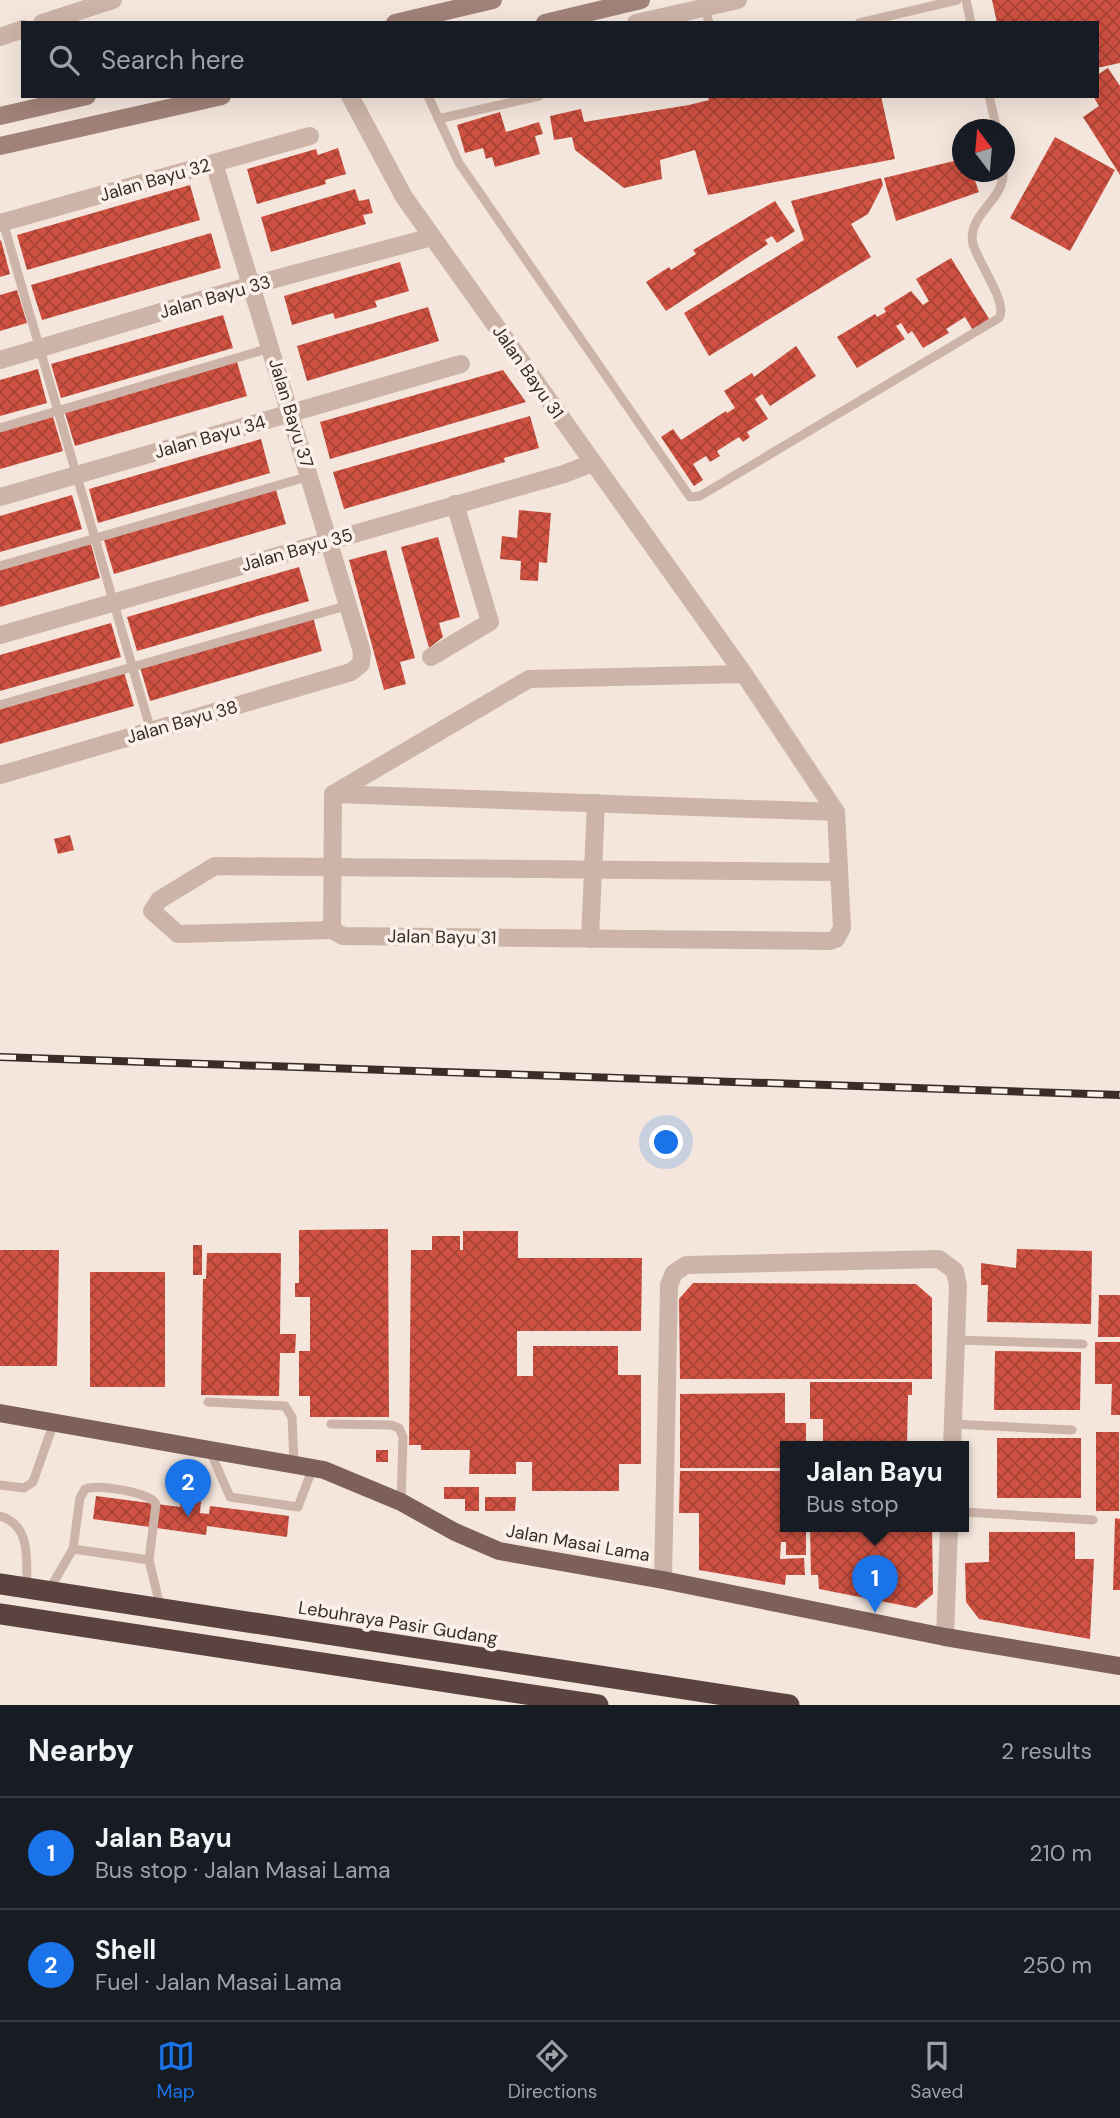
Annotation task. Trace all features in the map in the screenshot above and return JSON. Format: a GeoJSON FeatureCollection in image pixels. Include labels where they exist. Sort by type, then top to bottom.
{"type":"FeatureCollection","features":[{"type":"Feature","properties":{"kind":"highway","name":"Lebuhraya Pasir Gudang"},"geometry":{"type":"LineString","coordinates":[[0,1584],[789,1705]]}},
{"type":"Feature","properties":{"kind":"highway"},"geometry":{"type":"LineString","coordinates":[[0,1614],[598,1705]]}},
{"type":"Feature","properties":{"kind":"main road"},"geometry":{"type":"LineString","coordinates":[[404,21],[493,0]]}},
{"type":"Feature","properties":{"kind":"main road"},"geometry":{"type":"LineString","coordinates":[[553,21],[641,0]]}},
{"type":"Feature","properties":{"kind":"main road"},"geometry":{"type":"LineString","coordinates":[[0,116],[78,98]]}},
{"type":"Feature","properties":{"kind":"main road"},"geometry":{"type":"LineString","coordinates":[[0,146],[213,98]]}},
{"type":"Feature","properties":{"kind":"main road","name":"Jalan Masai Lama"},"geometry":{"type":"LineString","coordinates":[[0,1413],[313,1467],[401,1502],[455,1532],[499,1551],[663,1580],[945,1637],[1120,1666]]}},
{"type":"Feature","properties":{"kind":"street"},"geometry":{"type":"LineString","coordinates":[[50,21],[95,9],[113,0]]}},
{"type":"Feature","properties":{"kind":"street"},"geometry":{"type":"LineString","coordinates":[[668,19],[707,15],[738,0]]}},
{"type":"Feature","properties":{"kind":"street"},"geometry":{"type":"LineString","coordinates":[[0,37],[21,30]]}},
{"type":"Feature","properties":{"kind":"street","name":"Jalan Bayu 31"},"geometry":{"type":"LineString","coordinates":[[332,867],[215,866],[159,901],[152,911],[178,933],[332,930],[343,936],[836,939],[842,928],[836,812],[744,674],[404,197],[351,98]]}},
{"type":"Feature","properties":{"kind":"street","name":"Jalan Bayu 32"},"geometry":{"type":"LineString","coordinates":[[1,223],[310,136]]}},
{"type":"Feature","properties":{"kind":"street","name":"Jalan Bayu 37"},"geometry":{"type":"LineString","coordinates":[[214,163],[331,540],[362,652],[360,664]]}},
{"type":"Feature","properties":{"kind":"street","name":"Jalan Bayu 33"},"geometry":{"type":"LineString","coordinates":[[0,360],[252,285],[432,237]]}},
{"type":"Feature","properties":{"kind":"street","name":"Jalan Bayu 34"},"geometry":{"type":"LineString","coordinates":[[0,497],[461,364]]}},
{"type":"Feature","properties":{"kind":"street","name":"Jalan Bayu 35"},"geometry":{"type":"LineString","coordinates":[[0,635],[593,463]]}},
{"type":"Feature","properties":{"kind":"street"},"geometry":{"type":"LineString","coordinates":[[432,657],[490,622],[455,504]]}},
{"type":"Feature","properties":{"kind":"street","name":"Jalan Bayu 38"},"geometry":{"type":"LineString","coordinates":[[0,775],[351,672],[360,664]]}},
{"type":"Feature","properties":{"kind":"street"},"geometry":{"type":"LineString","coordinates":[[333,794],[529,679],[744,674]]}},
{"type":"Feature","properties":{"kind":"street"},"geometry":{"type":"LineString","coordinates":[[333,794],[836,812]]}},
{"type":"Feature","properties":{"kind":"street"},"geometry":{"type":"LineString","coordinates":[[332,930],[333,794]]}},
{"type":"Feature","properties":{"kind":"street"},"geometry":{"type":"LineString","coordinates":[[590,939],[596,803]]}},
{"type":"Feature","properties":{"kind":"street"},"geometry":{"type":"LineString","coordinates":[[332,867],[839,872]]}},
{"type":"Feature","properties":{"kind":"street"},"geometry":{"type":"LineString","coordinates":[[663,1580],[669,1285],[674,1273],[686,1265],[939,1259],[955,1271],[957,1279],[952,1441]]}},
{"type":"Feature","properties":{"kind":"street"},"geometry":{"type":"LineString","coordinates":[[945,1637],[949,1532]]}},
{"type":"Feature","properties":{"kind":"lane"},"geometry":{"type":"LineString","coordinates":[[868,21],[957,0]]}},
{"type":"Feature","properties":{"kind":"lane"},"geometry":{"type":"LineString","coordinates":[[966,0],[971,21]]}},
{"type":"Feature","properties":{"kind":"lane"},"geometry":{"type":"LineString","coordinates":[[430,98],[459,163],[690,497],[700,496],[999,318],[1002,306],[972,242],[975,224],[994,200],[1003,182]]}},
{"type":"Feature","properties":{"kind":"lane"},"geometry":{"type":"LineString","coordinates":[[439,119],[530,98]]}},
{"type":"Feature","properties":{"kind":"lane"},"geometry":{"type":"LineString","coordinates":[[989,98],[994,119]]}},
{"type":"Feature","properties":{"kind":"lane"},"geometry":{"type":"LineString","coordinates":[[1,223],[151,731]]}},
{"type":"Feature","properties":{"kind":"lane"},"geometry":{"type":"LineString","coordinates":[[0,428],[271,348]]}},
{"type":"Feature","properties":{"kind":"lane"},"geometry":{"type":"LineString","coordinates":[[0,566],[310,476]]}},
{"type":"Feature","properties":{"kind":"lane"},"geometry":{"type":"LineString","coordinates":[[0,705],[349,605]]}},
{"type":"Feature","properties":{"kind":"lane"},"geometry":{"type":"LineString","coordinates":[[956,1340],[1083,1345]]}},
{"type":"Feature","properties":{"kind":"lane"},"geometry":{"type":"LineString","coordinates":[[208,1402],[285,1406],[292,1417],[294,1463]]}},
{"type":"Feature","properties":{"kind":"lane"},"geometry":{"type":"LineString","coordinates":[[0,1485],[24,1488],[33,1482],[54,1422]]}},
{"type":"Feature","properties":{"kind":"lane"},"geometry":{"type":"LineString","coordinates":[[331,1424],[391,1424],[399,1428],[403,1437],[401,1502]]}},
{"type":"Feature","properties":{"kind":"lane"},"geometry":{"type":"LineString","coordinates":[[953,1424],[1072,1430]]}},
{"type":"Feature","properties":{"kind":"lane"},"geometry":{"type":"LineString","coordinates":[[210,1449],[230,1497],[298,1507],[313,1467]]}},
{"type":"Feature","properties":{"kind":"lane"},"geometry":{"type":"LineString","coordinates":[[37,1590],[73,1549],[80,1498],[85,1489],[94,1487],[146,1495],[154,1499],[157,1508],[149,1560],[161,1609]]}},
{"type":"Feature","properties":{"kind":"lane"},"geometry":{"type":"LineString","coordinates":[[969,1513],[1093,1520]]}},
{"type":"Feature","properties":{"kind":"lane"},"geometry":{"type":"LineString","coordinates":[[0,1516],[10,1518],[22,1532],[37,1590]]}},
{"type":"Feature","properties":{"kind":"lane"},"geometry":{"type":"LineString","coordinates":[[73,1549],[149,1560]]}},
{"type":"Feature","properties":{"kind":"building"},"geometry":{"type":"Polygon","coordinates":[[[992,0],[1120,0],[1120,63],[1099,68],[1099,21],[997,21],[992,0]]]}},
{"type":"Feature","properties":{"kind":"building"},"geometry":{"type":"Polygon","coordinates":[[[1108,68],[1120,86],[1120,175],[1083,117],[1099,106],[1094,98],[1099,98],[1099,74],[1108,68]]]}},
{"type":"Feature","properties":{"kind":"building"},"geometry":{"type":"Polygon","coordinates":[[[708,98],[881,98],[895,159],[708,195],[695,150],[660,160],[662,179],[624,188],[575,150],[572,137],[554,140],[550,116],[581,109],[584,122],[709,100],[708,98]]]}},
{"type":"Feature","properties":{"kind":"building"},"geometry":{"type":"Polygon","coordinates":[[[500,112],[506,132],[539,122],[543,134],[535,136],[540,154],[495,167],[492,157],[486,159],[483,148],[465,153],[457,125],[500,112]]]}},
{"type":"Feature","properties":{"kind":"building"},"geometry":{"type":"Polygon","coordinates":[[[1055,137],[1115,170],[1070,251],[1010,218],[1055,137]]]}},
{"type":"Feature","properties":{"kind":"building"},"geometry":{"type":"Polygon","coordinates":[[[338,148],[346,174],[325,180],[326,184],[257,204],[247,169],[316,149],[318,155],[338,148]]]}},
{"type":"Feature","properties":{"kind":"building"},"geometry":{"type":"Polygon","coordinates":[[[952,161],[952,182],[976,182],[979,192],[896,221],[884,178],[952,161]]]}},
{"type":"Feature","properties":{"kind":"building"},"geometry":{"type":"Polygon","coordinates":[[[881,178],[883,185],[868,214],[851,224],[871,257],[709,356],[684,313],[804,240],[791,201],[881,178]]]}},
{"type":"Feature","properties":{"kind":"building"},"geometry":{"type":"Polygon","coordinates":[[[190,185],[200,220],[27,270],[17,235],[190,185]]]}},
{"type":"Feature","properties":{"kind":"building"},"geometry":{"type":"Polygon","coordinates":[[[355,189],[359,201],[369,199],[373,213],[363,215],[366,224],[271,252],[261,217],[355,189]]]}},
{"type":"Feature","properties":{"kind":"building"},"geometry":{"type":"Polygon","coordinates":[[[775,201],[795,231],[777,243],[772,236],[765,240],[768,244],[666,311],[646,282],[669,267],[671,270],[696,254],[693,250],[775,201]]]}},
{"type":"Feature","properties":{"kind":"building"},"geometry":{"type":"Polygon","coordinates":[[[211,233],[221,268],[42,320],[31,285],[211,233]]]}},
{"type":"Feature","properties":{"kind":"building"},"geometry":{"type":"Polygon","coordinates":[[[0,241],[10,274],[0,277],[0,241]]]}},
{"type":"Feature","properties":{"kind":"building"},"geometry":{"type":"Polygon","coordinates":[[[951,258],[991,322],[974,332],[965,317],[946,329],[949,333],[923,348],[912,331],[908,334],[901,323],[896,326],[905,339],[857,368],[837,337],[875,314],[877,317],[886,312],[884,308],[911,291],[923,305],[929,301],[916,279],[951,258]]]}},
{"type":"Feature","properties":{"kind":"building"},"geometry":{"type":"Polygon","coordinates":[[[400,262],[409,291],[375,301],[377,307],[335,319],[333,313],[292,325],[284,296],[400,262]]]}},
{"type":"Feature","properties":{"kind":"building"},"geometry":{"type":"Polygon","coordinates":[[[17,290],[27,323],[0,331],[0,295],[17,290]]]}},
{"type":"Feature","properties":{"kind":"building"},"geometry":{"type":"Polygon","coordinates":[[[428,307],[439,341],[307,381],[297,346],[428,307]]]}},
{"type":"Feature","properties":{"kind":"building"},"geometry":{"type":"Polygon","coordinates":[[[223,315],[233,348],[61,398],[51,364],[223,315]]]}},
{"type":"Feature","properties":{"kind":"building"},"geometry":{"type":"Polygon","coordinates":[[[796,346],[816,376],[770,406],[762,394],[755,399],[768,419],[747,432],[750,437],[743,442],[739,437],[717,451],[720,456],[710,462],[706,456],[693,464],[703,480],[694,486],[661,437],[673,429],[681,440],[735,408],[724,391],[752,373],[754,377],[796,346]]]}},
{"type":"Feature","properties":{"kind":"building"},"geometry":{"type":"Polygon","coordinates":[[[237,362],[247,396],[75,446],[65,413],[237,362]]]}},
{"type":"Feature","properties":{"kind":"building"},"geometry":{"type":"Polygon","coordinates":[[[38,369],[47,403],[0,416],[0,380],[38,369]]]}},
{"type":"Feature","properties":{"kind":"building"},"geometry":{"type":"Polygon","coordinates":[[[503,370],[526,402],[330,459],[320,422],[503,370]]]}},
{"type":"Feature","properties":{"kind":"building"},"geometry":{"type":"Polygon","coordinates":[[[530,416],[539,448],[504,458],[505,462],[344,509],[333,472],[530,416]]]}},
{"type":"Feature","properties":{"kind":"building"},"geometry":{"type":"Polygon","coordinates":[[[53,417],[63,451],[0,469],[0,432],[53,417]]]}},
{"type":"Feature","properties":{"kind":"building"},"geometry":{"type":"Polygon","coordinates":[[[261,439],[270,473],[98,523],[89,489],[261,439]]]}},
{"type":"Feature","properties":{"kind":"building"},"geometry":{"type":"Polygon","coordinates":[[[276,490],[286,524],[114,574],[104,540],[276,490]]]}},
{"type":"Feature","properties":{"kind":"building"},"geometry":{"type":"Polygon","coordinates":[[[72,495],[82,529],[0,552],[0,516],[72,495]]]}},
{"type":"Feature","properties":{"kind":"building"},"geometry":{"type":"Polygon","coordinates":[[[519,510],[551,513],[547,563],[539,562],[538,581],[520,580],[521,561],[500,559],[502,536],[517,538],[519,510]]]}},
{"type":"Feature","properties":{"kind":"building"},"geometry":{"type":"Polygon","coordinates":[[[438,537],[460,617],[439,623],[443,637],[429,648],[401,547],[438,537]]]}},
{"type":"Feature","properties":{"kind":"building"},"geometry":{"type":"Polygon","coordinates":[[[91,544],[100,578],[0,607],[0,570],[91,544]]]}},
{"type":"Feature","properties":{"kind":"building"},"geometry":{"type":"Polygon","coordinates":[[[386,550],[415,658],[400,662],[406,684],[384,690],[349,560],[386,550]]]}},
{"type":"Feature","properties":{"kind":"building"},"geometry":{"type":"Polygon","coordinates":[[[299,567],[309,601],[137,651],[127,617],[299,567]]]}},
{"type":"Feature","properties":{"kind":"building"},"geometry":{"type":"Polygon","coordinates":[[[313,617],[322,651],[150,701],[140,667],[313,617]]]}},
{"type":"Feature","properties":{"kind":"building"},"geometry":{"type":"Polygon","coordinates":[[[111,623],[121,657],[0,691],[0,655],[111,623]]]}},
{"type":"Feature","properties":{"kind":"building"},"geometry":{"type":"Polygon","coordinates":[[[124,672],[134,706],[0,744],[0,708],[124,672]]]}},
{"type":"Feature","properties":{"kind":"building"},"geometry":{"type":"Polygon","coordinates":[[[70,835],[74,850],[58,854],[54,839],[70,835]]]}},
{"type":"Feature","properties":{"kind":"building"},"geometry":{"type":"Polygon","coordinates":[[[388,1229],[389,1417],[310,1417],[310,1396],[299,1396],[299,1351],[310,1351],[310,1297],[295,1297],[295,1283],[299,1283],[299,1230],[388,1229]]]}},
{"type":"Feature","properties":{"kind":"building"},"geometry":{"type":"Polygon","coordinates":[[[463,1231],[518,1231],[518,1258],[642,1258],[641,1331],[517,1331],[517,1376],[533,1376],[533,1346],[618,1346],[618,1375],[641,1375],[641,1464],[619,1464],[619,1491],[532,1491],[532,1462],[516,1462],[516,1474],[469,1474],[470,1450],[421,1450],[421,1445],[409,1445],[411,1250],[432,1250],[432,1236],[460,1236],[460,1250],[463,1250],[463,1231]]]}},
{"type":"Feature","properties":{"kind":"building"},"geometry":{"type":"Polygon","coordinates":[[[193,1245],[202,1245],[202,1275],[193,1275],[193,1245]]]}},
{"type":"Feature","properties":{"kind":"building"},"geometry":{"type":"Polygon","coordinates":[[[1017,1249],[1092,1251],[1091,1324],[987,1322],[988,1285],[981,1285],[981,1263],[1016,1268],[1017,1249]]]}},
{"type":"Feature","properties":{"kind":"building"},"geometry":{"type":"Polygon","coordinates":[[[0,1250],[59,1250],[57,1366],[0,1366],[0,1250]]]}},
{"type":"Feature","properties":{"kind":"building"},"geometry":{"type":"Polygon","coordinates":[[[207,1253],[281,1253],[280,1334],[296,1334],[295,1353],[280,1353],[279,1396],[201,1395],[203,1279],[206,1279],[207,1253]]]}},
{"type":"Feature","properties":{"kind":"building"},"geometry":{"type":"Polygon","coordinates":[[[90,1272],[165,1272],[165,1387],[90,1387],[90,1272]]]}},
{"type":"Feature","properties":{"kind":"building"},"geometry":{"type":"Polygon","coordinates":[[[693,1283],[916,1284],[932,1298],[932,1379],[680,1379],[679,1299],[693,1283]]]}},
{"type":"Feature","properties":{"kind":"building"},"geometry":{"type":"Polygon","coordinates":[[[1099,1295],[1120,1295],[1120,1337],[1098,1337],[1099,1295]]]}},
{"type":"Feature","properties":{"kind":"building"},"geometry":{"type":"Polygon","coordinates":[[[1095,1342],[1120,1342],[1120,1415],[1111,1415],[1112,1384],[1095,1384],[1095,1342]]]}},
{"type":"Feature","properties":{"kind":"building"},"geometry":{"type":"Polygon","coordinates":[[[995,1351],[1081,1352],[1080,1410],[994,1410],[995,1351]]]}},
{"type":"Feature","properties":{"kind":"building"},"geometry":{"type":"Polygon","coordinates":[[[810,1382],[912,1382],[912,1395],[908,1395],[907,1441],[823,1441],[823,1419],[810,1419],[810,1382]]]}},
{"type":"Feature","properties":{"kind":"building"},"geometry":{"type":"Polygon","coordinates":[[[785,1393],[785,1423],[806,1423],[806,1441],[780,1441],[780,1468],[680,1468],[680,1394],[785,1393]]]}},
{"type":"Feature","properties":{"kind":"building"},"geometry":{"type":"Polygon","coordinates":[[[1096,1432],[1119,1432],[1119,1511],[1096,1511],[1096,1432]]]}},
{"type":"Feature","properties":{"kind":"building"},"geometry":{"type":"Polygon","coordinates":[[[997,1438],[1081,1438],[1081,1498],[997,1498],[997,1438]]]}},
{"type":"Feature","properties":{"kind":"building"},"geometry":{"type":"Polygon","coordinates":[[[376,1450],[388,1450],[388,1462],[376,1462],[376,1450]]]}},
{"type":"Feature","properties":{"kind":"building"},"geometry":{"type":"Polygon","coordinates":[[[680,1471],[780,1471],[780,1532],[806,1532],[806,1555],[786,1555],[786,1542],[781,1542],[780,1559],[804,1558],[805,1575],[786,1575],[785,1585],[699,1570],[699,1513],[679,1513],[680,1471]]]}},
{"type":"Feature","properties":{"kind":"building"},"geometry":{"type":"Polygon","coordinates":[[[444,1487],[479,1487],[479,1511],[465,1511],[465,1499],[444,1499],[444,1487]]]}},
{"type":"Feature","properties":{"kind":"building"},"geometry":{"type":"Polygon","coordinates":[[[96,1496],[180,1507],[181,1499],[201,1501],[200,1513],[209,1514],[210,1506],[289,1516],[287,1537],[207,1526],[206,1535],[93,1519],[96,1496]]]}},
{"type":"Feature","properties":{"kind":"building"},"geometry":{"type":"Polygon","coordinates":[[[485,1497],[516,1497],[515,1511],[485,1511],[485,1497]]]}},
{"type":"Feature","properties":{"kind":"building"},"geometry":{"type":"Polygon","coordinates":[[[1115,1518],[1120,1519],[1120,1590],[1113,1590],[1115,1518]]]}},
{"type":"Feature","properties":{"kind":"building"},"geometry":{"type":"Polygon","coordinates":[[[810,1532],[932,1532],[933,1594],[916,1608],[819,1589],[818,1575],[811,1575],[810,1532]]]}},
{"type":"Feature","properties":{"kind":"building"},"geometry":{"type":"Polygon","coordinates":[[[989,1532],[1075,1532],[1075,1559],[1094,1559],[1090,1639],[979,1619],[966,1602],[965,1563],[989,1562],[989,1532]]]}},
{"type":"Feature","properties":{"kind":"railway"},"geometry":{"type":"LineString","coordinates":[[0,1057],[1120,1095]]}},
{"type":"Feature","properties":{"kind":"place","name":"Shell"},"geometry":{"type":"Point","coordinates":[188,1517]}},
{"type":"Feature","properties":{"kind":"place","name":"Jalan Bayu"},"geometry":{"type":"Point","coordinates":[875,1613]}}]}
